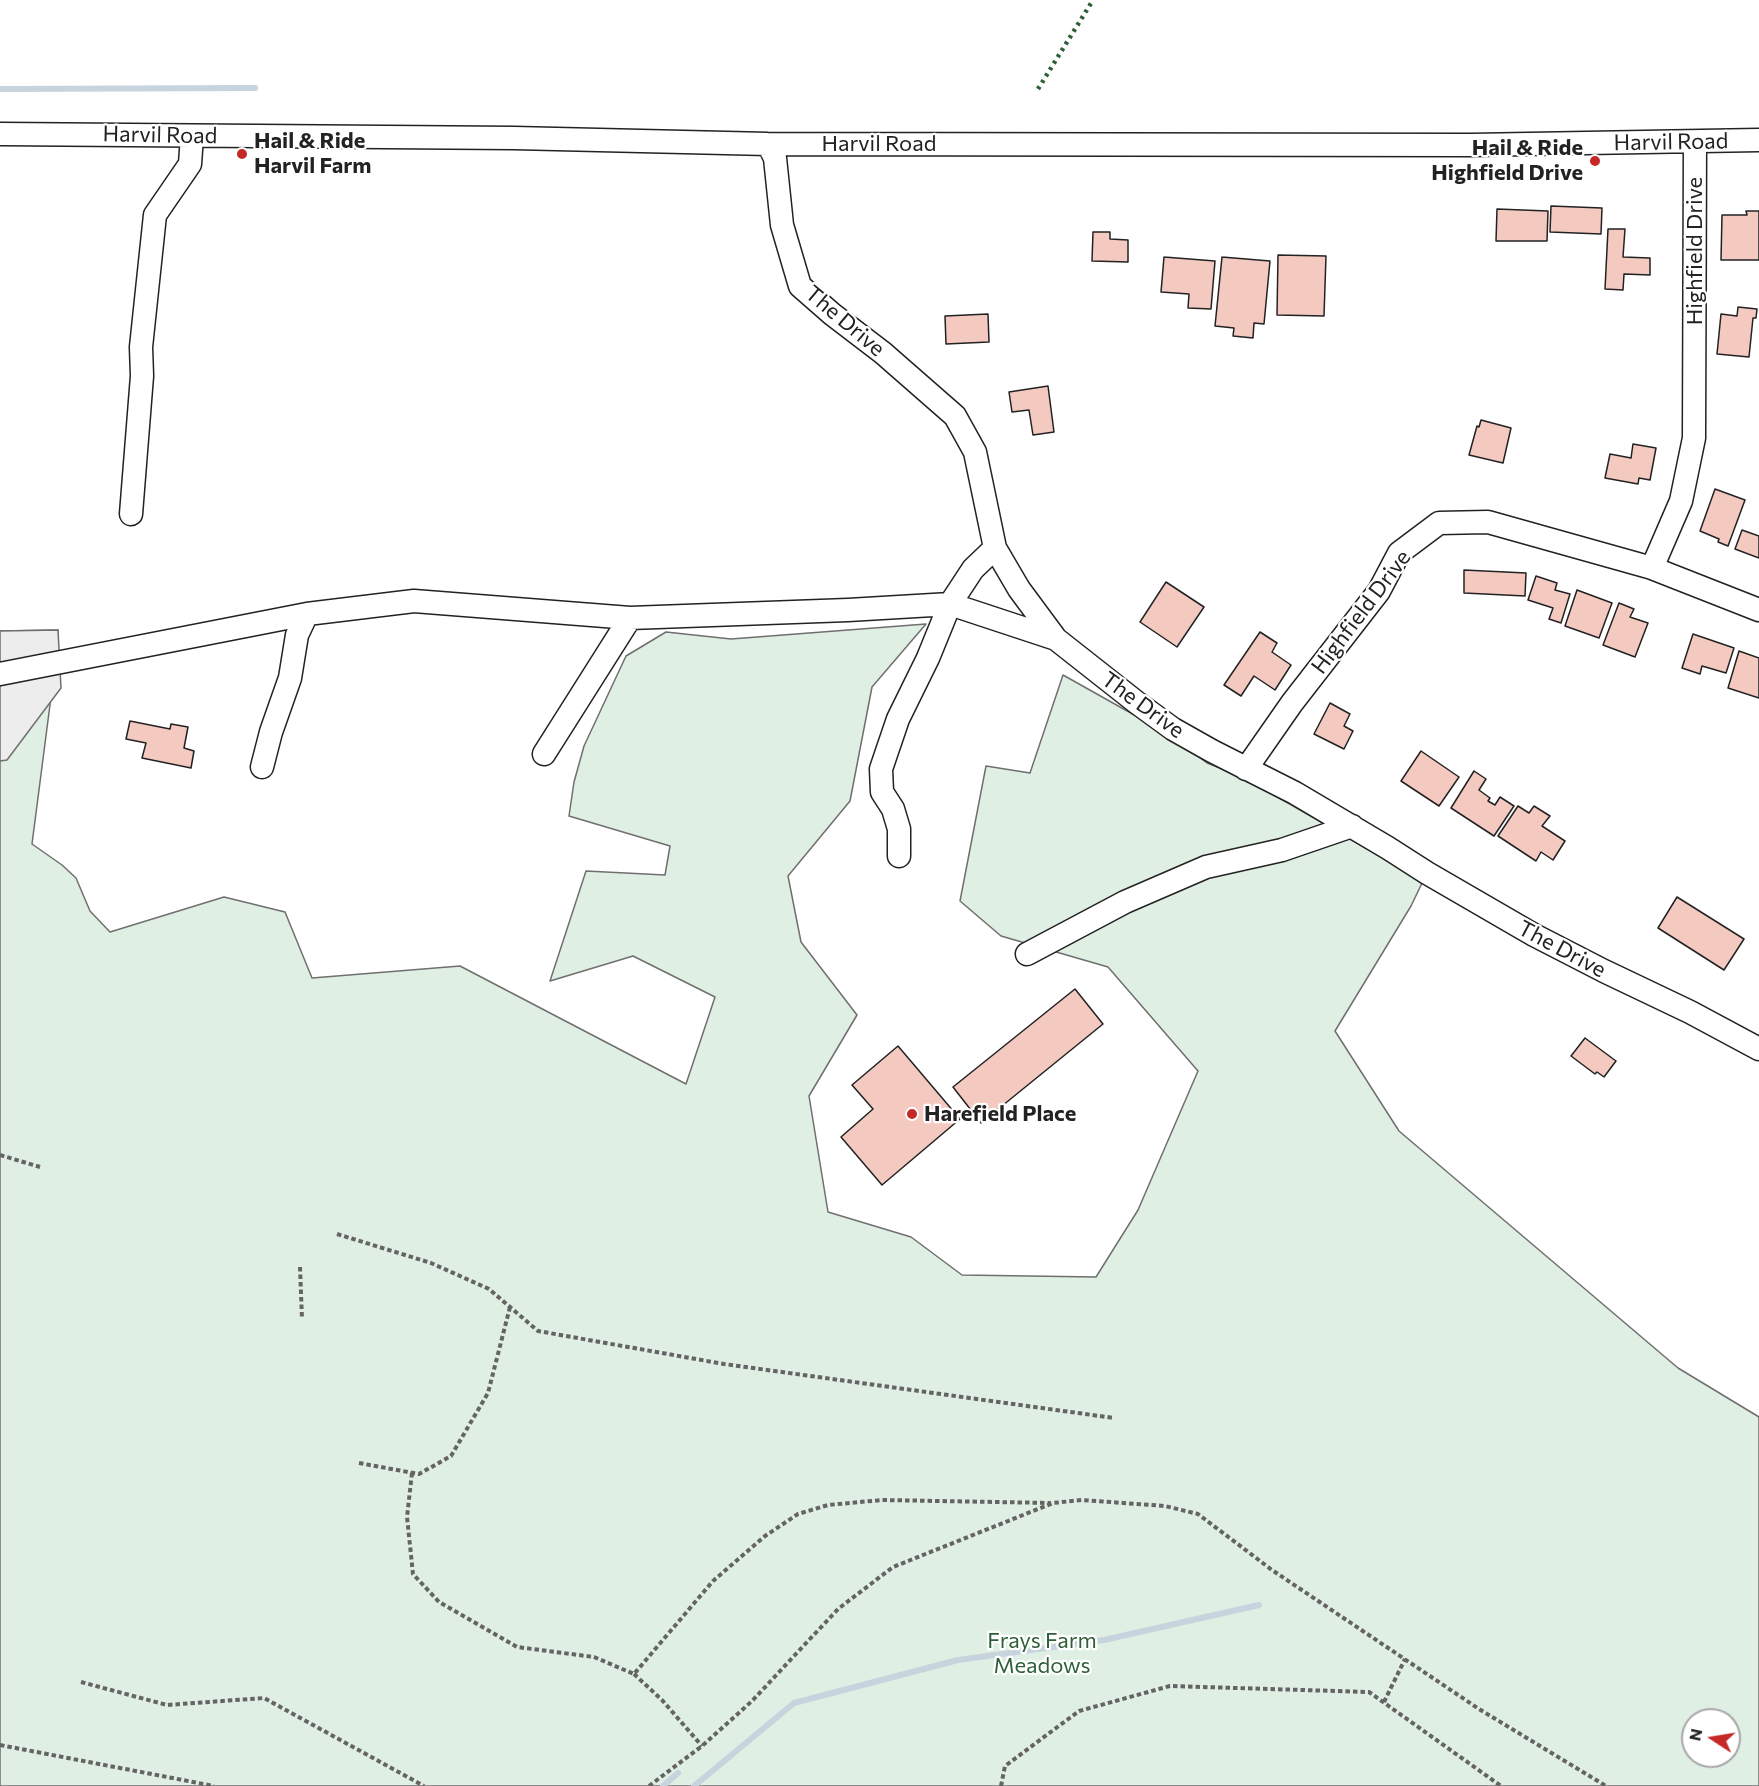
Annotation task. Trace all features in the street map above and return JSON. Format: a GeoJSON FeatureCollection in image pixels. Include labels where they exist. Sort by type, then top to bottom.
{"type":"FeatureCollection","features":[{"type":"Feature","properties":{"kind":"street","name":"Harvil Road"},"geometry":{"type":"LineString","coordinates":[[0,134],[514,138],[768,144],[1471,145],[1759,140]]}},
{"type":"Feature","properties":{"kind":"street"},"geometry":{"type":"LineString","coordinates":[[131,514],[142,376],[141,346],[155,215],[190,164],[192,136]]}},
{"type":"Feature","properties":{"kind":"street","name":"Highfield Drive"},"geometry":{"type":"LineString","coordinates":[[1652,568],[1681,501],[1694,438],[1695,142]]}},
{"type":"Feature","properties":{"kind":"street","name":"The Drive"},"geometry":{"type":"LineString","coordinates":[[768,144],[775,158],[782,225],[801,286],[955,416],[975,452],[995,548],[1019,590],[1056,639],[1173,729],[1295,793],[1534,935],[1690,1012],[1759,1049]]}},
{"type":"Feature","properties":{"kind":"street","name":"Highfield Drive"},"geometry":{"type":"LineString","coordinates":[[1246,769],[1293,703],[1379,591],[1399,553],[1439,523],[1488,522],[1652,568],[1759,610]]}},
{"type":"Feature","properties":{"kind":"street"},"geometry":{"type":"LineString","coordinates":[[899,856],[898,829],[893,809],[882,792],[881,769],[898,719],[951,604],[973,569],[995,548]]}},
{"type":"Feature","properties":{"kind":"street"},"geometry":{"type":"LineString","coordinates":[[0,674],[307,614],[414,601],[630,618],[951,604],[1056,639]]}},
{"type":"Feature","properties":{"kind":"street"},"geometry":{"type":"LineString","coordinates":[[262,767],[271,732],[290,678],[297,635],[307,614]]}},
{"type":"Feature","properties":{"kind":"street"},"geometry":{"type":"LineString","coordinates":[[544,754],[630,618]]}},
{"type":"Feature","properties":{"kind":"street"},"geometry":{"type":"LineString","coordinates":[[1027,954],[1125,902],[1206,867],[1282,850],[1352,826]]}},
{"type":"Feature","properties":{"kind":"path"},"geometry":{"type":"LineString","coordinates":[[0,1155],[40,1167]]}},
{"type":"Feature","properties":{"kind":"path"},"geometry":{"type":"LineString","coordinates":[[337,1234],[431,1263],[489,1289],[538,1331],[724,1364],[1114,1418]]}},
{"type":"Feature","properties":{"kind":"path"},"geometry":{"type":"LineString","coordinates":[[300,1267],[302,1319]]}},
{"type":"Feature","properties":{"kind":"path"},"geometry":{"type":"LineString","coordinates":[[359,1463],[418,1474],[451,1456],[488,1393],[510,1307]]}},
{"type":"Feature","properties":{"kind":"path"},"geometry":{"type":"LineString","coordinates":[[412,1473],[407,1517],[413,1574],[439,1602],[517,1647],[594,1657],[634,1674],[662,1700],[702,1746]]}},
{"type":"Feature","properties":{"kind":"path"},"geometry":{"type":"LineString","coordinates":[[634,1674],[713,1581],[765,1536],[798,1514],[828,1505],[882,1500],[1053,1503],[1082,1500],[1165,1506],[1198,1514],[1272,1570],[1479,1709],[1606,1786]]}},
{"type":"Feature","properties":{"kind":"path"},"geometry":{"type":"LineString","coordinates":[[649,1786],[702,1746],[752,1701],[838,1609],[892,1567],[1053,1503]]}},
{"type":"Feature","properties":{"kind":"path"},"geometry":{"type":"LineString","coordinates":[[1384,1702],[1405,1659]]}},
{"type":"Feature","properties":{"kind":"path"},"geometry":{"type":"LineString","coordinates":[[81,1682],[167,1705],[264,1698],[424,1786]]}},
{"type":"Feature","properties":{"kind":"path"},"geometry":{"type":"LineString","coordinates":[[1000,1786],[1005,1766],[1079,1711],[1170,1686],[1369,1692],[1501,1786]]}},
{"type":"Feature","properties":{"kind":"path"},"geometry":{"type":"LineString","coordinates":[[0,1745],[214,1786]]}},
{"type":"Feature","properties":{"kind":"green space","name":"Frays Farm Meadows"},"geometry":{"type":"Polygon","coordinates":[[[926,624],[872,687],[850,801],[788,876],[801,942],[857,1015],[809,1096],[828,1212],[911,1237],[962,1275],[1096,1277],[1138,1210],[1198,1071],[1108,967],[1001,936],[960,901],[986,766],[1030,773],[1063,675],[1170,735],[1207,763],[1243,777],[1423,881],[1411,906],[1335,1031],[1399,1131],[1678,1368],[1759,1417],[1759,1786],[0,1786],[0,631],[58,630],[32,844],[76,878],[90,911],[110,932],[224,897],[285,912],[312,978],[460,966],[686,1084],[715,997],[633,956],[550,981],[586,871],[665,875],[670,846],[569,816],[574,782],[584,746],[626,656],[666,632],[731,639],[926,624]]]}},
{"type":"Feature","properties":{"kind":"shaded area"},"geometry":{"type":"Polygon","coordinates":[[[58,630],[61,688],[7,760],[0,761],[0,631],[58,630]]]}},
{"type":"Feature","properties":{"kind":"building"},"geometry":{"type":"Polygon","coordinates":[[[1551,206],[1602,208],[1601,234],[1550,232],[1551,206]]]}},
{"type":"Feature","properties":{"kind":"building"},"geometry":{"type":"Polygon","coordinates":[[[1497,209],[1548,211],[1547,241],[1496,241],[1497,209]]]}},
{"type":"Feature","properties":{"kind":"building"},"geometry":{"type":"Polygon","coordinates":[[[1746,211],[1759,211],[1759,260],[1721,260],[1722,215],[1747,215],[1746,211]]]}},
{"type":"Feature","properties":{"kind":"building"},"geometry":{"type":"Polygon","coordinates":[[[1608,229],[1625,229],[1623,257],[1650,258],[1650,275],[1624,274],[1623,290],[1605,289],[1608,229]]]}},
{"type":"Feature","properties":{"kind":"building"},"geometry":{"type":"Polygon","coordinates":[[[1093,232],[1110,232],[1110,239],[1128,240],[1128,262],[1092,261],[1093,232]]]}},
{"type":"Feature","properties":{"kind":"building"},"geometry":{"type":"Polygon","coordinates":[[[1278,255],[1326,256],[1324,316],[1277,315],[1278,255]]]}},
{"type":"Feature","properties":{"kind":"building"},"geometry":{"type":"Polygon","coordinates":[[[1164,257],[1215,261],[1211,309],[1188,308],[1189,294],[1161,292],[1164,257]]]}},
{"type":"Feature","properties":{"kind":"building"},"geometry":{"type":"Polygon","coordinates":[[[1222,257],[1270,261],[1264,324],[1254,323],[1253,338],[1233,336],[1234,328],[1215,326],[1222,257]]]}},
{"type":"Feature","properties":{"kind":"building"},"geometry":{"type":"Polygon","coordinates":[[[1738,307],[1757,309],[1756,318],[1753,318],[1749,357],[1717,354],[1721,314],[1737,316],[1738,307]]]}},
{"type":"Feature","properties":{"kind":"building"},"geometry":{"type":"Polygon","coordinates":[[[988,314],[989,342],[946,344],[945,316],[988,314]]]}},
{"type":"Feature","properties":{"kind":"building"},"geometry":{"type":"Polygon","coordinates":[[[1048,386],[1054,432],[1033,435],[1029,410],[1012,412],[1009,392],[1048,386]]]}},
{"type":"Feature","properties":{"kind":"building"},"geometry":{"type":"Polygon","coordinates":[[[1481,420],[1511,428],[1503,463],[1469,455],[1477,426],[1479,427],[1481,420]]]}},
{"type":"Feature","properties":{"kind":"building"},"geometry":{"type":"Polygon","coordinates":[[[1633,444],[1656,448],[1650,480],[1639,478],[1638,484],[1605,478],[1610,454],[1631,458],[1633,444]]]}},
{"type":"Feature","properties":{"kind":"building"},"geometry":{"type":"Polygon","coordinates":[[[1715,489],[1745,500],[1728,546],[1718,542],[1719,539],[1700,531],[1715,489]]]}},
{"type":"Feature","properties":{"kind":"building"},"geometry":{"type":"Polygon","coordinates":[[[1742,530],[1759,536],[1759,558],[1735,549],[1742,530]]]}},
{"type":"Feature","properties":{"kind":"building"},"geometry":{"type":"Polygon","coordinates":[[[1464,570],[1526,573],[1525,596],[1464,593],[1464,570]]]}},
{"type":"Feature","properties":{"kind":"building"},"geometry":{"type":"Polygon","coordinates":[[[1536,576],[1557,583],[1555,590],[1570,594],[1561,623],[1549,619],[1553,608],[1528,600],[1536,576]]]}},
{"type":"Feature","properties":{"kind":"building"},"geometry":{"type":"Polygon","coordinates":[[[1166,582],[1204,607],[1177,647],[1140,622],[1166,582]]]}},
{"type":"Feature","properties":{"kind":"building"},"geometry":{"type":"Polygon","coordinates":[[[1577,590],[1612,603],[1599,638],[1565,626],[1577,590]]]}},
{"type":"Feature","properties":{"kind":"building"},"geometry":{"type":"Polygon","coordinates":[[[1619,603],[1634,609],[1630,617],[1648,623],[1635,657],[1603,645],[1619,603]]]}},
{"type":"Feature","properties":{"kind":"building"},"geometry":{"type":"Polygon","coordinates":[[[1260,632],[1277,643],[1272,652],[1291,665],[1275,690],[1254,676],[1241,696],[1224,685],[1260,632]]]}},
{"type":"Feature","properties":{"kind":"building"},"geometry":{"type":"Polygon","coordinates":[[[1693,634],[1734,648],[1726,673],[1702,666],[1700,674],[1682,668],[1693,634]]]}},
{"type":"Feature","properties":{"kind":"building"},"geometry":{"type":"Polygon","coordinates":[[[1739,651],[1759,658],[1759,698],[1728,688],[1739,651]]]}},
{"type":"Feature","properties":{"kind":"building"},"geometry":{"type":"Polygon","coordinates":[[[1330,703],[1350,714],[1344,726],[1353,731],[1344,749],[1314,734],[1330,703]]]}},
{"type":"Feature","properties":{"kind":"building"},"geometry":{"type":"Polygon","coordinates":[[[130,721],[170,729],[171,724],[188,727],[184,748],[194,751],[191,768],[142,758],[146,743],[126,739],[130,721]]]}},
{"type":"Feature","properties":{"kind":"building"},"geometry":{"type":"Polygon","coordinates":[[[1421,751],[1459,777],[1439,806],[1401,781],[1421,751]]]}},
{"type":"Feature","properties":{"kind":"building"},"geometry":{"type":"Polygon","coordinates":[[[1474,771],[1486,779],[1479,790],[1490,798],[1488,801],[1495,805],[1500,797],[1514,806],[1494,836],[1451,808],[1474,771]]]}},
{"type":"Feature","properties":{"kind":"building"},"geometry":{"type":"Polygon","coordinates":[[[1518,806],[1529,813],[1534,806],[1550,816],[1542,826],[1565,841],[1553,860],[1541,852],[1536,861],[1498,836],[1518,806]]]}},
{"type":"Feature","properties":{"kind":"building"},"geometry":{"type":"Polygon","coordinates":[[[1677,897],[1744,939],[1724,970],[1658,928],[1677,897]]]}},
{"type":"Feature","properties":{"kind":"building","name":"Harefield Place"},"geometry":{"type":"Polygon","coordinates":[[[1075,989],[1103,1024],[981,1123],[953,1087],[1075,989]]]}},
{"type":"Feature","properties":{"kind":"building"},"geometry":{"type":"Polygon","coordinates":[[[1585,1038],[1616,1061],[1604,1077],[1597,1072],[1595,1074],[1571,1056],[1585,1038]]]}},
{"type":"Feature","properties":{"kind":"building","name":"Harefield Place"},"geometry":{"type":"Polygon","coordinates":[[[898,1046],[960,1119],[882,1185],[841,1137],[873,1109],[852,1085],[898,1046]]]}},
{"type":"Feature","properties":{"kind":"waterway"},"geometry":{"type":"LineString","coordinates":[[0,89],[255,88]]}},
{"type":"Feature","properties":{"kind":"waterway"},"geometry":{"type":"LineString","coordinates":[[694,1786],[794,1703],[958,1660],[1104,1640],[1259,1605]]}},
{"type":"Feature","properties":{"kind":"waterway"},"geometry":{"type":"LineString","coordinates":[[663,1786],[678,1773]]}},
{"type":"Feature","properties":{"kind":"hedge"},"geometry":{"type":"LineString","coordinates":[[1038,89],[1093,0]]}},
{"type":"Feature","properties":{"kind":"place","name":"Hail & Ride Harvil Farm"},"geometry":{"type":"Point","coordinates":[242,154]}},
{"type":"Feature","properties":{"kind":"place","name":"Hail & Ride Highfield Drive"},"geometry":{"type":"Point","coordinates":[1595,161]}},
{"type":"Feature","properties":{"kind":"place","name":"Harefield Place"},"geometry":{"type":"Point","coordinates":[912,1114]}}]}
